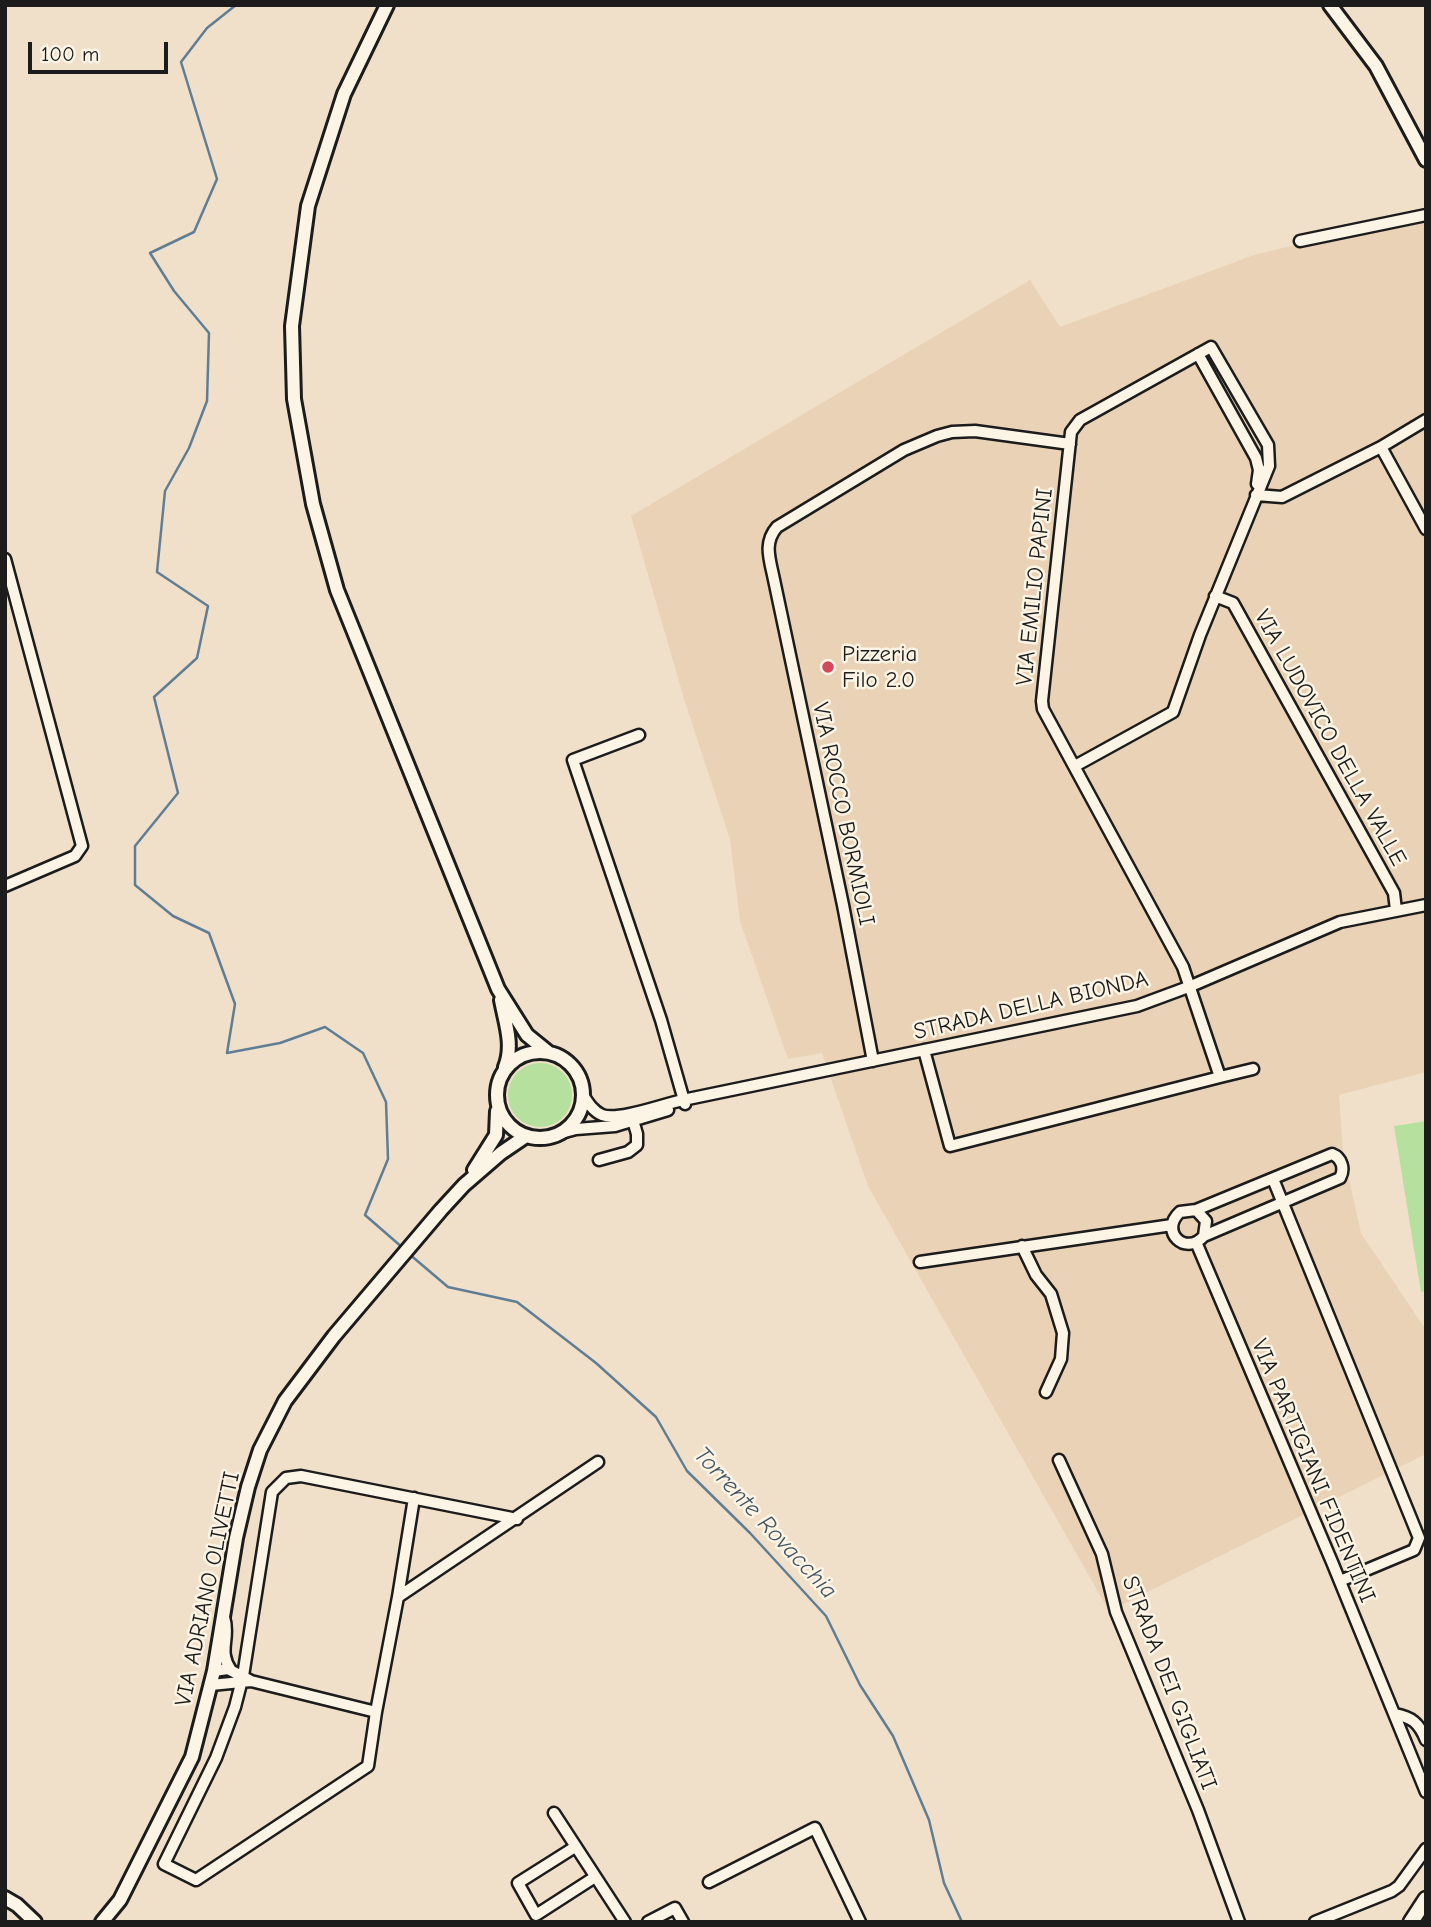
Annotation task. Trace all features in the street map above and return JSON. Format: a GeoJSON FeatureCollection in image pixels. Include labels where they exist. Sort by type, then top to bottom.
{"type":"FeatureCollection","features":[{"type":"Feature","properties":{"kind":"main road"},"geometry":{"type":"LineString","coordinates":[[1411,1922],[1426,1899]]}},
{"type":"Feature","properties":{"kind":"street"},"geometry":{"type":"LineString","coordinates":[[387,5],[344,94],[308,206],[292,326],[295,398],[313,504],[337,590],[498,989],[509,1040],[508,1061],[497,1091],[496,1135],[464,1185]]}},
{"type":"Feature","properties":{"kind":"street"},"geometry":{"type":"LineString","coordinates":[[1330,5],[1376,66],[1426,160]]}},
{"type":"Feature","properties":{"kind":"street"},"geometry":{"type":"LineString","coordinates":[[1300,241],[1426,215]]}},
{"type":"Feature","properties":{"kind":"street","name":"VIA EMILIO PAPINI"},"geometry":{"type":"LineString","coordinates":[[1075,766],[1170,715],[1215,596],[1269,466],[1268,445],[1211,347],[1080,420],[1071,432],[1042,701],[1043,709],[1191,986],[1220,1077]]}},
{"type":"Feature","properties":{"kind":"street"},"geometry":{"type":"LineString","coordinates":[[1198,354],[1256,458],[1259,470],[1256,495],[1282,497],[1381,447],[1426,420]]}},
{"type":"Feature","properties":{"kind":"street","name":"VIA ROCCO BORMIOLI"},"geometry":{"type":"LineString","coordinates":[[873,1061],[773,575],[768,548],[772,533],[777,527],[921,442],[937,436],[965,430],[1070,444]]}},
{"type":"Feature","properties":{"kind":"street"},"geometry":{"type":"LineString","coordinates":[[1381,447],[1426,530]]}},
{"type":"Feature","properties":{"kind":"street"},"geometry":{"type":"LineString","coordinates":[[5,559],[82,846],[75,856],[5,886]]}},
{"type":"Feature","properties":{"kind":"street","name":"VIA LUDOVICO DELLA VALLE"},"geometry":{"type":"LineString","coordinates":[[1215,596],[1233,603],[1394,893],[1396,910]]}},
{"type":"Feature","properties":{"kind":"street"},"geometry":{"type":"LineString","coordinates":[[639,735],[573,760],[657,1008],[684,1102]]}},
{"type":"Feature","properties":{"kind":"street","name":"STRADA DELLA BIONDA"},"geometry":{"type":"LineString","coordinates":[[561,1133],[615,1126],[632,1117],[715,1093],[1137,1006],[1191,986],[1340,922],[1426,905]]}},
{"type":"Feature","properties":{"kind":"street"},"geometry":{"type":"LineString","coordinates":[[497,1105],[508,1124],[526,1136],[550,1137],[561,1133],[577,1117],[583,1095],[582,1083],[569,1063],[548,1052],[527,1035],[498,989]]}},
{"type":"Feature","properties":{"kind":"street"},"geometry":{"type":"LineString","coordinates":[[924,1050],[950,1146],[1252,1069]]}},
{"type":"Feature","properties":{"kind":"street"},"geometry":{"type":"LineString","coordinates":[[503,1072],[511,1062],[522,1055],[535,1051],[548,1052]]}},
{"type":"Feature","properties":{"kind":"street","name":"STRADA DELLA BIONDA"},"geometry":{"type":"LineString","coordinates":[[583,1095],[589,1105],[602,1115],[632,1117]]}},
{"type":"Feature","properties":{"kind":"street"},"geometry":{"type":"LineString","coordinates":[[599,1160],[634,1148],[638,1140],[632,1117]]}},
{"type":"Feature","properties":{"kind":"street"},"geometry":{"type":"LineString","coordinates":[[464,1185],[501,1153],[526,1136]]}},
{"type":"Feature","properties":{"kind":"street"},"geometry":{"type":"LineString","coordinates":[[1332,1154],[1339,1158],[1342,1164],[1340,1178],[1282,1202],[1200,1239],[1181,1242],[1174,1235],[1172,1225],[1180,1212],[1196,1210],[1332,1154]]}},
{"type":"Feature","properties":{"kind":"street"},"geometry":{"type":"LineString","coordinates":[[1273,1179],[1419,1538],[1413,1550],[1340,1581]]}},
{"type":"Feature","properties":{"kind":"street","name":"VIA ADRIANO OLIVETTI"},"geometry":{"type":"LineString","coordinates":[[121,1899],[192,1757],[214,1671],[236,1538],[260,1450],[285,1401],[308,1369],[389,1270],[464,1185]]}},
{"type":"Feature","properties":{"kind":"street"},"geometry":{"type":"LineString","coordinates":[[1196,1210],[1206,1221],[1200,1239]]}},
{"type":"Feature","properties":{"kind":"street"},"geometry":{"type":"LineString","coordinates":[[920,1262],[1172,1225]]}},
{"type":"Feature","properties":{"kind":"street","name":"VIA PARTIGIANI FIDENTINI"},"geometry":{"type":"LineString","coordinates":[[1200,1239],[1426,1792]]}},
{"type":"Feature","properties":{"kind":"street"},"geometry":{"type":"LineString","coordinates":[[1022,1247],[1035,1275],[1051,1294],[1063,1334],[1061,1359],[1046,1392]]}},
{"type":"Feature","properties":{"kind":"street","name":"STRADA DEI GIGLIATI"},"geometry":{"type":"LineString","coordinates":[[1059,1460],[1102,1554],[1116,1612],[1198,1810],[1239,1922]]}},
{"type":"Feature","properties":{"kind":"street"},"geometry":{"type":"LineString","coordinates":[[398,1597],[598,1462]]}},
{"type":"Feature","properties":{"kind":"street"},"geometry":{"type":"LineString","coordinates":[[414,1498],[368,1766],[196,1880],[164,1864],[216,1758],[246,1679],[272,1492],[286,1478],[301,1476],[414,1498],[517,1519]]}},
{"type":"Feature","properties":{"kind":"street"},"geometry":{"type":"LineString","coordinates":[[224,1615],[227,1626],[223,1657],[232,1670],[246,1679],[376,1712]]}},
{"type":"Feature","properties":{"kind":"street"},"geometry":{"type":"LineString","coordinates":[[214,1671],[232,1670]]}},
{"type":"Feature","properties":{"kind":"street"},"geometry":{"type":"LineString","coordinates":[[211,1685],[246,1679]]}},
{"type":"Feature","properties":{"kind":"street"},"geometry":{"type":"LineString","coordinates":[[1394,1714],[1404,1715],[1417,1722],[1426,1740]]}},
{"type":"Feature","properties":{"kind":"street"},"geometry":{"type":"LineString","coordinates":[[554,1813],[625,1922]]}},
{"type":"Feature","properties":{"kind":"street"},"geometry":{"type":"LineString","coordinates":[[709,1882],[815,1828],[860,1922]]}},
{"type":"Feature","properties":{"kind":"street"},"geometry":{"type":"LineString","coordinates":[[575,1846],[517,1883],[536,1915],[595,1877]]}},
{"type":"Feature","properties":{"kind":"street"},"geometry":{"type":"LineString","coordinates":[[1315,1922],[1392,1891],[1399,1886],[1426,1849]]}},
{"type":"Feature","properties":{"kind":"street"},"geometry":{"type":"LineString","coordinates":[[5,1898],[35,1922]]}},
{"type":"Feature","properties":{"kind":"street"},"geometry":{"type":"LineString","coordinates":[[102,1922],[121,1899]]}},
{"type":"Feature","properties":{"kind":"street"},"geometry":{"type":"LineString","coordinates":[[115,1922],[121,1899]]}},
{"type":"Feature","properties":{"kind":"street"},"geometry":{"type":"LineString","coordinates":[[648,1922],[675,1908],[683,1922]]}},
{"type":"Feature","properties":{"kind":"shaded area"},"geometry":{"type":"Polygon","coordinates":[[[1426,213],[1426,1072],[1339,1095],[1343,1152],[1361,1233],[1426,1330],[1426,1454],[1109,1611],[868,1186],[822,1053],[788,1059],[740,921],[730,839],[685,702],[631,516],[1030,280],[1060,327],[1254,255],[1426,213]]]}},
{"type":"Feature","properties":{"kind":"green space"},"geometry":{"type":"Polygon","coordinates":[[[534,1063],[546,1063],[563,1072],[570,1083],[570,1107],[563,1118],[546,1127],[534,1127],[522,1122],[513,1113],[508,1101],[508,1089],[513,1077],[522,1068],[534,1063]]]}},
{"type":"Feature","properties":{"kind":"green space"},"geometry":{"type":"Polygon","coordinates":[[[1426,1121],[1426,1291],[1421,1292],[1394,1126],[1426,1121]]]}},
{"type":"Feature","properties":{"kind":"waterway","name":"Torrente Rovacchia"},"geometry":{"type":"LineString","coordinates":[[236,5],[207,28],[181,62],[217,179],[194,232],[150,253],[174,291],[209,333],[207,401],[189,448],[165,491],[157,572],[208,606],[197,658],[154,697],[178,793],[135,846],[135,885],[173,916],[209,933],[235,1004],[227,1053],[280,1043],[325,1027],[363,1053],[386,1102],[388,1159],[365,1215],[403,1248]]}},
{"type":"Feature","properties":{"kind":"waterway","name":"Torrente Rovacchia"},"geometry":{"type":"LineString","coordinates":[[408,1253],[448,1287],[517,1302],[596,1363],[656,1417],[687,1471],[750,1533],[826,1616],[860,1685],[893,1736],[929,1820],[944,1883],[962,1922]]}},
{"type":"Feature","properties":{"kind":"place","name":"Pizzeria Filo 2.0"},"geometry":{"type":"Point","coordinates":[828,667]}}]}
